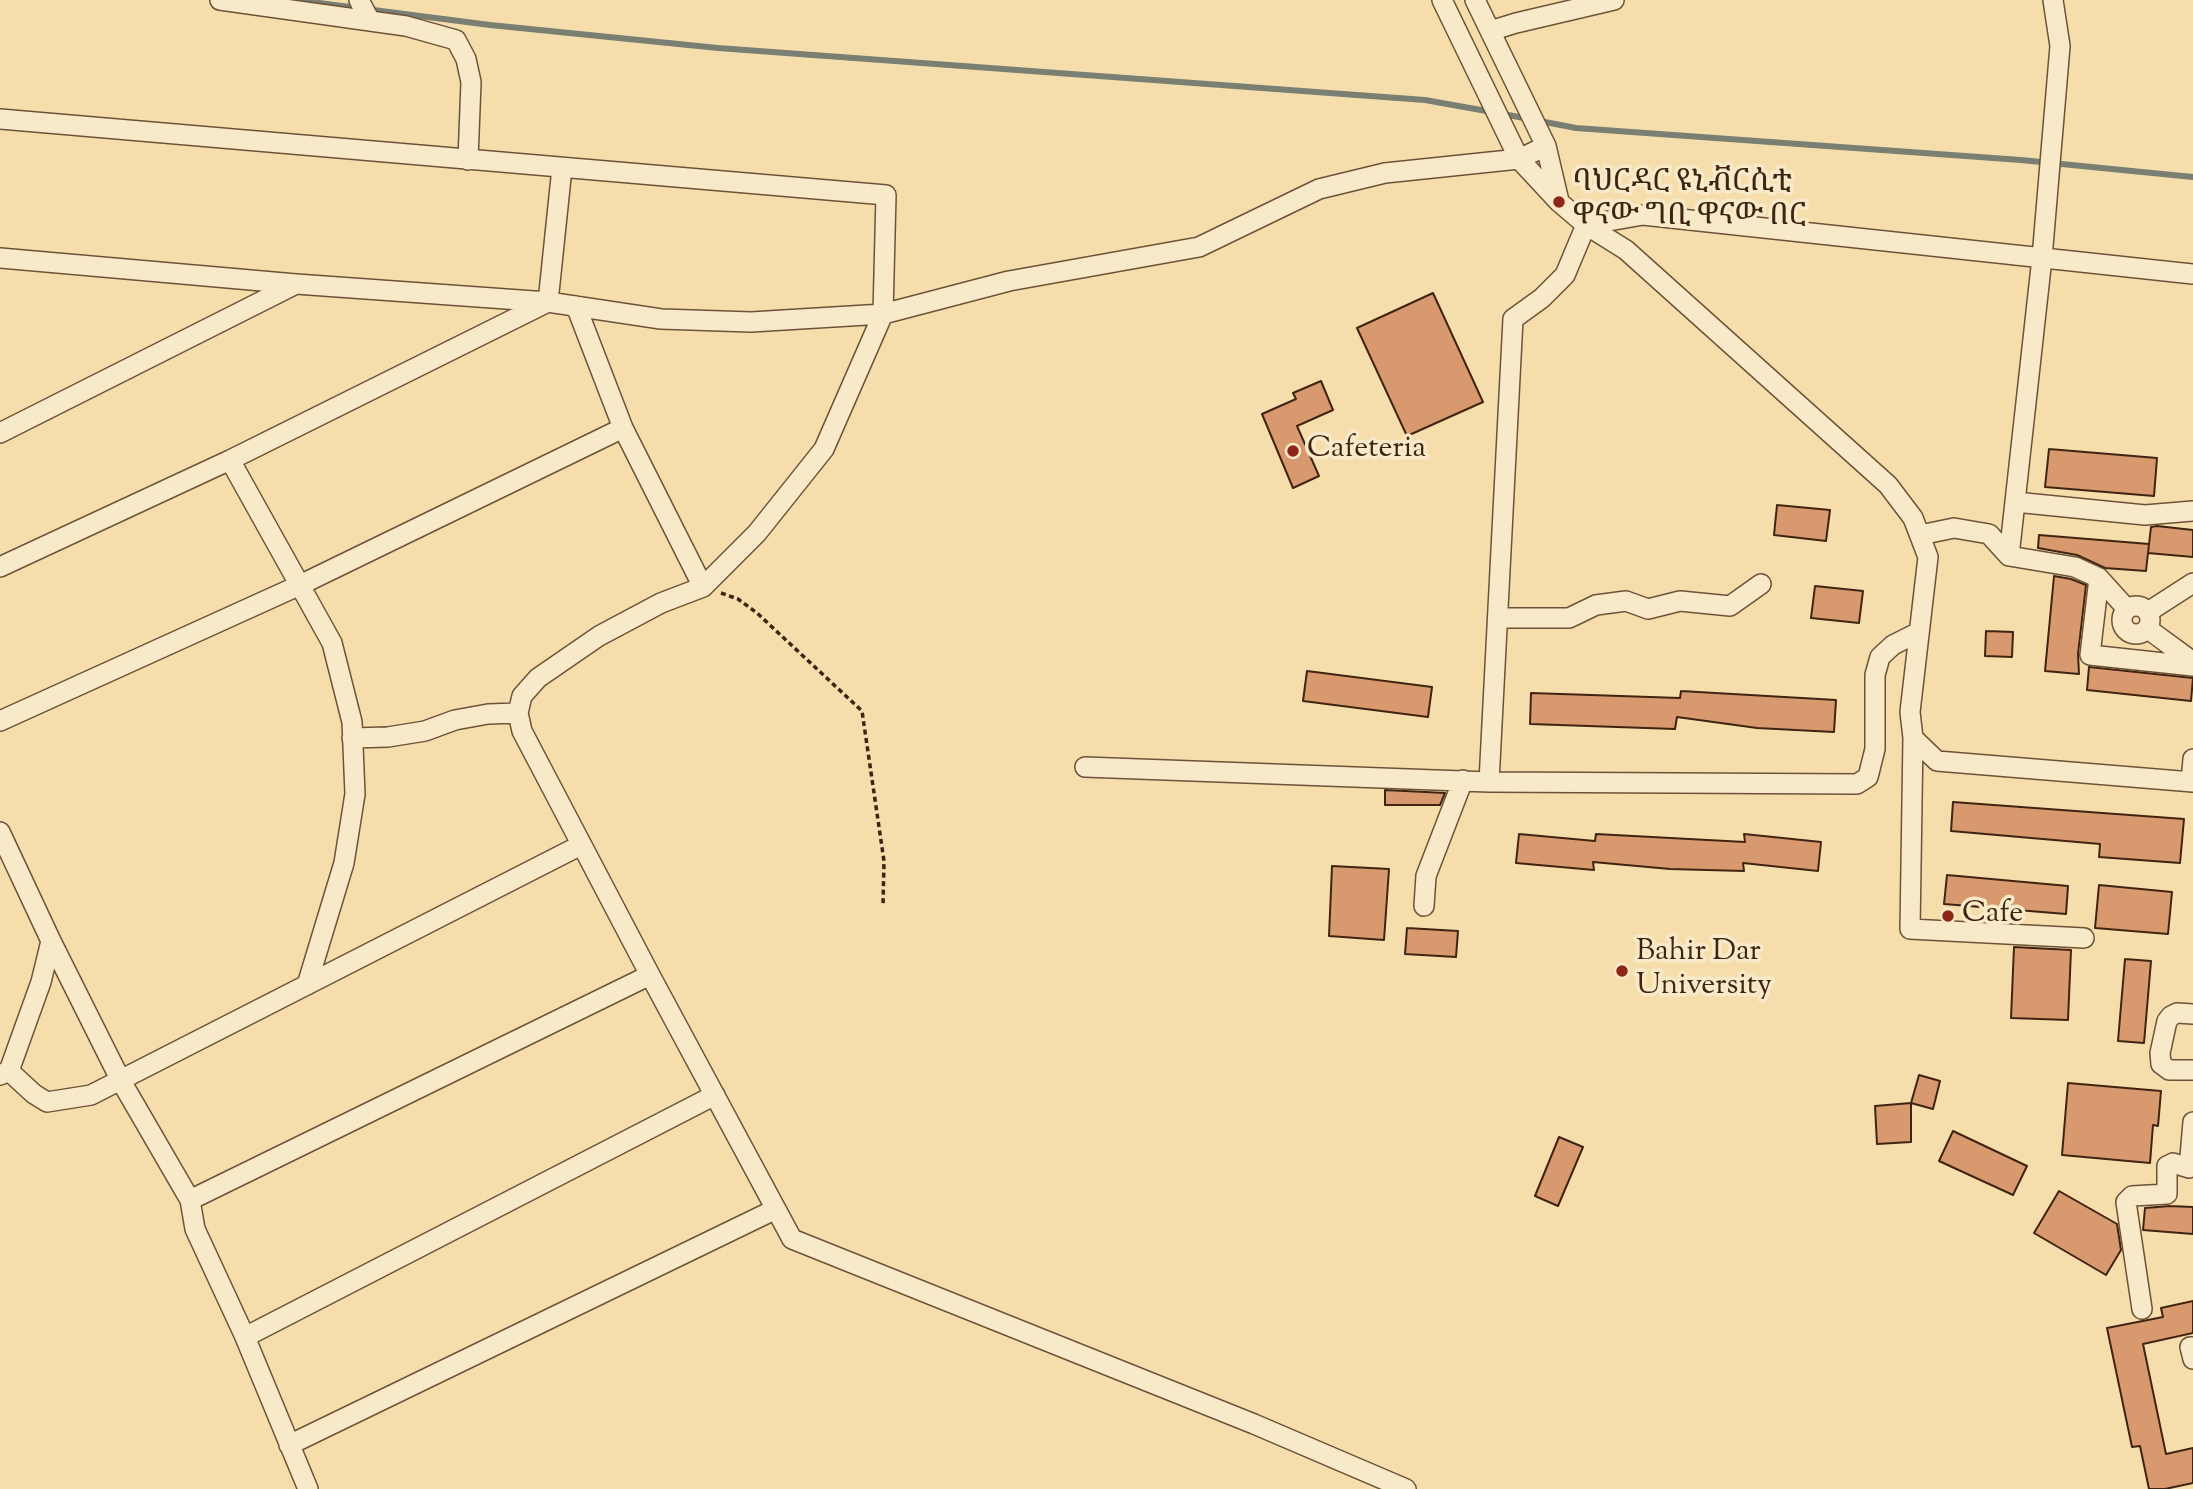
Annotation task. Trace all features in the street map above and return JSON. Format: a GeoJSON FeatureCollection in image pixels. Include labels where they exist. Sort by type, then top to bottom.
{"type":"FeatureCollection","features":[{"type":"Feature","properties":{"kind":"street"},"geometry":{"type":"LineString","coordinates":[[220,0],[366,13],[456,40],[466,58],[471,82],[468,160]]}},
{"type":"Feature","properties":{"kind":"street"},"geometry":{"type":"LineString","coordinates":[[1442,0],[1474,71],[1519,159],[1559,202],[1586,225],[1626,250],[1888,485],[1913,518],[1928,557],[1910,712],[1913,738],[1910,929],[2084,938]]}},
{"type":"Feature","properties":{"kind":"street"},"geometry":{"type":"LineString","coordinates":[[1475,0],[1546,146],[1559,202]]}},
{"type":"Feature","properties":{"kind":"street"},"geometry":{"type":"LineString","coordinates":[[1490,31],[1615,0]]}},
{"type":"Feature","properties":{"kind":"street"},"geometry":{"type":"LineString","coordinates":[[2010,556],[2042,258],[2060,46],[2053,0]]}},
{"type":"Feature","properties":{"kind":"street"},"geometry":{"type":"LineString","coordinates":[[0,119],[886,195],[883,314],[824,449],[757,533],[702,587],[661,603],[599,636],[538,678],[522,696],[518,713],[522,731],[649,975],[792,1239],[1241,1419],[1406,1489]]}},
{"type":"Feature","properties":{"kind":"street"},"geometry":{"type":"LineString","coordinates":[[0,258],[296,284],[548,302],[661,319],[751,322],[883,314],[1009,281],[1199,247],[1319,189],[1385,173],[1519,159],[1546,146]]}},
{"type":"Feature","properties":{"kind":"street"},"geometry":{"type":"LineString","coordinates":[[548,302],[562,168]]}},
{"type":"Feature","properties":{"kind":"street"},"geometry":{"type":"LineString","coordinates":[[1586,225],[1643,215],[2193,274]]}},
{"type":"Feature","properties":{"kind":"street"},"geometry":{"type":"LineString","coordinates":[[1489,782],[1513,318],[1542,298],[1565,275],[1586,225]]}},
{"type":"Feature","properties":{"kind":"street"},"geometry":{"type":"LineString","coordinates":[[0,433],[296,284]]}},
{"type":"Feature","properties":{"kind":"street"},"geometry":{"type":"LineString","coordinates":[[0,567],[230,460],[548,302]]}},
{"type":"Feature","properties":{"kind":"street"},"geometry":{"type":"LineString","coordinates":[[576,306],[623,428],[702,587]]}},
{"type":"Feature","properties":{"kind":"street"},"geometry":{"type":"LineString","coordinates":[[0,721],[300,585],[623,428]]}},
{"type":"Feature","properties":{"kind":"street"},"geometry":{"type":"LineString","coordinates":[[230,460],[332,643],[352,722],[355,794],[344,863],[307,985]]}},
{"type":"Feature","properties":{"kind":"street"},"geometry":{"type":"LineString","coordinates":[[2015,502],[2145,515],[2193,511]]}},
{"type":"Feature","properties":{"kind":"street"},"geometry":{"type":"LineString","coordinates":[[1920,535],[1954,528],[1989,534],[2010,556],[2075,568],[2099,578],[2127,609],[2122,622],[2126,631],[2144,625],[2193,583]]}},
{"type":"Feature","properties":{"kind":"street"},"geometry":{"type":"LineString","coordinates":[[2099,578],[2090,655],[2193,664]]}},
{"type":"Feature","properties":{"kind":"street"},"geometry":{"type":"LineString","coordinates":[[1499,618],[1569,618],[1596,605],[1626,601],[1648,609],[1681,601],[1730,606],[1761,584]]}},
{"type":"Feature","properties":{"kind":"street"},"geometry":{"type":"LineString","coordinates":[[2133,660],[2144,625]]}},
{"type":"Feature","properties":{"kind":"street"},"geometry":{"type":"LineString","coordinates":[[2144,625],[2193,664]]}},
{"type":"Feature","properties":{"kind":"street"},"geometry":{"type":"LineString","coordinates":[[1085,767],[1489,782],[1857,784],[1868,777],[1875,749],[1875,675],[1880,657],[1893,645],[1919,632]]}},
{"type":"Feature","properties":{"kind":"street"},"geometry":{"type":"LineString","coordinates":[[352,738],[387,737],[425,731],[455,720],[488,714],[518,713]]}},
{"type":"Feature","properties":{"kind":"street"},"geometry":{"type":"LineString","coordinates":[[1913,738],[1937,761],[2192,782],[2193,759]]}},
{"type":"Feature","properties":{"kind":"street"},"geometry":{"type":"LineString","coordinates":[[1424,906],[1426,876],[1463,780]]}},
{"type":"Feature","properties":{"kind":"street"},"geometry":{"type":"LineString","coordinates":[[0,832],[121,1081],[190,1200],[195,1229],[245,1337],[308,1489]]}},
{"type":"Feature","properties":{"kind":"street"},"geometry":{"type":"LineString","coordinates":[[51,941],[41,982],[5,1073],[47,1102],[91,1095],[121,1081],[581,845]]}},
{"type":"Feature","properties":{"kind":"street"},"geometry":{"type":"LineString","coordinates":[[190,1200],[649,975]]}},
{"type":"Feature","properties":{"kind":"street"},"geometry":{"type":"LineString","coordinates":[[2193,1014],[2176,1013],[2171,1016],[2167,1021],[2160,1053],[2161,1065],[2169,1070],[2193,1070]]}},
{"type":"Feature","properties":{"kind":"street"},"geometry":{"type":"LineString","coordinates":[[245,1337],[715,1095]]}},
{"type":"Feature","properties":{"kind":"street"},"geometry":{"type":"LineString","coordinates":[[2142,1309],[2126,1202],[2132,1196],[2167,1194],[2167,1166],[2173,1163],[2189,1168],[2193,1122]]}},
{"type":"Feature","properties":{"kind":"street"},"geometry":{"type":"LineString","coordinates":[[289,1445],[776,1209]]}},
{"type":"Feature","properties":{"kind":"street"},"geometry":{"type":"LineString","coordinates":[[2193,1347],[2190,1348],[2193,1359]]}},
{"type":"Feature","properties":{"kind":"path"},"geometry":{"type":"LineString","coordinates":[[702,587],[738,599],[757,613],[862,711],[884,861],[883,906]]}},
{"type":"Feature","properties":{"kind":"building"},"geometry":{"type":"Polygon","coordinates":[[[1433,293],[1483,402],[1407,436],[1357,328],[1433,293]]]}},
{"type":"Feature","properties":{"kind":"building","name":"Cafeteria"},"geometry":{"type":"Polygon","coordinates":[[[1321,381],[1333,410],[1297,426],[1319,476],[1293,488],[1262,414],[1296,399],[1293,393],[1321,381]]]}},
{"type":"Feature","properties":{"kind":"building"},"geometry":{"type":"Polygon","coordinates":[[[2049,449],[2157,458],[2154,496],[2045,487],[2049,449]]]}},
{"type":"Feature","properties":{"kind":"building"},"geometry":{"type":"Polygon","coordinates":[[[1777,505],[1830,510],[1826,541],[1774,535],[1777,505]]]}},
{"type":"Feature","properties":{"kind":"building"},"geometry":{"type":"Polygon","coordinates":[[[2151,527],[2193,530],[2193,557],[2148,553],[2151,527]]]}},
{"type":"Feature","properties":{"kind":"building"},"geometry":{"type":"Polygon","coordinates":[[[2039,535],[2149,544],[2146,571],[2105,568],[2077,555],[2038,548],[2039,535]]]}},
{"type":"Feature","properties":{"kind":"building"},"geometry":{"type":"Polygon","coordinates":[[[2054,576],[2086,585],[2078,654],[2079,674],[2045,671],[2054,576]]]}},
{"type":"Feature","properties":{"kind":"building"},"geometry":{"type":"Polygon","coordinates":[[[1815,586],[1863,591],[1859,623],[1811,618],[1815,586]]]}},
{"type":"Feature","properties":{"kind":"building"},"geometry":{"type":"Polygon","coordinates":[[[1986,631],[2013,632],[2012,657],[1985,656],[1986,631]]]}},
{"type":"Feature","properties":{"kind":"building"},"geometry":{"type":"Polygon","coordinates":[[[2089,667],[2193,678],[2191,701],[2087,690],[2089,667]]]}},
{"type":"Feature","properties":{"kind":"building"},"geometry":{"type":"Polygon","coordinates":[[[1307,671],[1432,687],[1428,717],[1303,701],[1307,671]]]}},
{"type":"Feature","properties":{"kind":"building"},"geometry":{"type":"Polygon","coordinates":[[[1681,691],[1836,700],[1834,732],[1757,728],[1677,717],[1675,729],[1530,724],[1531,693],[1680,698],[1681,691]]]}},
{"type":"Feature","properties":{"kind":"building"},"geometry":{"type":"Polygon","coordinates":[[[1385,790],[1445,793],[1440,805],[1385,805],[1385,790]]]}},
{"type":"Feature","properties":{"kind":"building"},"geometry":{"type":"Polygon","coordinates":[[[1953,802],[2184,819],[2180,863],[2099,857],[2100,844],[1951,831],[1953,802]]]}},
{"type":"Feature","properties":{"kind":"building"},"geometry":{"type":"Polygon","coordinates":[[[1519,834],[1595,841],[1596,834],[1745,842],[1744,834],[1821,842],[1818,871],[1743,863],[1744,871],[1670,869],[1593,862],[1594,870],[1516,863],[1519,834]]]}},
{"type":"Feature","properties":{"kind":"building"},"geometry":{"type":"Polygon","coordinates":[[[1332,866],[1389,869],[1384,940],[1329,936],[1332,866]]]}},
{"type":"Feature","properties":{"kind":"building"},"geometry":{"type":"Polygon","coordinates":[[[1947,875],[2068,886],[2066,914],[1944,904],[1947,875]]]}},
{"type":"Feature","properties":{"kind":"building"},"geometry":{"type":"Polygon","coordinates":[[[2099,885],[2172,892],[2168,934],[2095,928],[2099,885]]]}},
{"type":"Feature","properties":{"kind":"building"},"geometry":{"type":"Polygon","coordinates":[[[1407,928],[1458,931],[1456,957],[1405,954],[1407,928]]]}},
{"type":"Feature","properties":{"kind":"building"},"geometry":{"type":"Polygon","coordinates":[[[2014,947],[2071,950],[2068,1020],[2011,1018],[2014,947]]]}},
{"type":"Feature","properties":{"kind":"building"},"geometry":{"type":"Polygon","coordinates":[[[2125,959],[2151,961],[2144,1043],[2118,1041],[2125,959]]]}},
{"type":"Feature","properties":{"kind":"building"},"geometry":{"type":"Polygon","coordinates":[[[1919,1075],[1940,1081],[1933,1109],[1911,1103],[1919,1075]]]}},
{"type":"Feature","properties":{"kind":"building"},"geometry":{"type":"Polygon","coordinates":[[[2068,1083],[2161,1091],[2158,1126],[2153,1125],[2150,1163],[2062,1155],[2068,1083]]]}},
{"type":"Feature","properties":{"kind":"building"},"geometry":{"type":"Polygon","coordinates":[[[1911,1103],[1911,1142],[1877,1144],[1875,1106],[1911,1103]]]}},
{"type":"Feature","properties":{"kind":"building"},"geometry":{"type":"Polygon","coordinates":[[[1953,1131],[2027,1166],[2013,1195],[1939,1161],[1953,1131]]]}},
{"type":"Feature","properties":{"kind":"building"},"geometry":{"type":"Polygon","coordinates":[[[1559,1137],[1583,1147],[1558,1206],[1535,1196],[1559,1137]]]}},
{"type":"Feature","properties":{"kind":"building"},"geometry":{"type":"Polygon","coordinates":[[[2059,1191],[2117,1224],[2121,1250],[2106,1275],[2034,1233],[2059,1191]]]}},
{"type":"Feature","properties":{"kind":"building"},"geometry":{"type":"Polygon","coordinates":[[[2193,1207],[2193,1234],[2143,1230],[2145,1208],[2193,1207]]]}},
{"type":"Feature","properties":{"kind":"building"},"geometry":{"type":"Polygon","coordinates":[[[2193,1301],[2193,1333],[2143,1344],[2166,1454],[2193,1448],[2193,1483],[2165,1489],[2149,1489],[2140,1446],[2132,1447],[2107,1328],[2163,1317],[2161,1308],[2193,1301]]]}},
{"type":"Feature","properties":{"kind":"waterway"},"geometry":{"type":"LineString","coordinates":[[296,0],[490,25],[718,48],[1425,100],[1492,112]]}},
{"type":"Feature","properties":{"kind":"waterway"},"geometry":{"type":"LineString","coordinates":[[1503,114],[1576,128],[2021,160],[2193,177]]}},
{"type":"Feature","properties":{"kind":"place","name":"ባህርዳር ዩኒቭርሲቲ ዋናው ግቢ ዋናው በር"},"geometry":{"type":"Point","coordinates":[1559,202]}},
{"type":"Feature","properties":{"kind":"place","name":"Cafeteria"},"geometry":{"type":"Point","coordinates":[1293,451]}},
{"type":"Feature","properties":{"kind":"place","name":"Cafe"},"geometry":{"type":"Point","coordinates":[1948,916]}},
{"type":"Feature","properties":{"kind":"place","name":"Bahir Dar University"},"geometry":{"type":"Point","coordinates":[1622,971]}}]}
